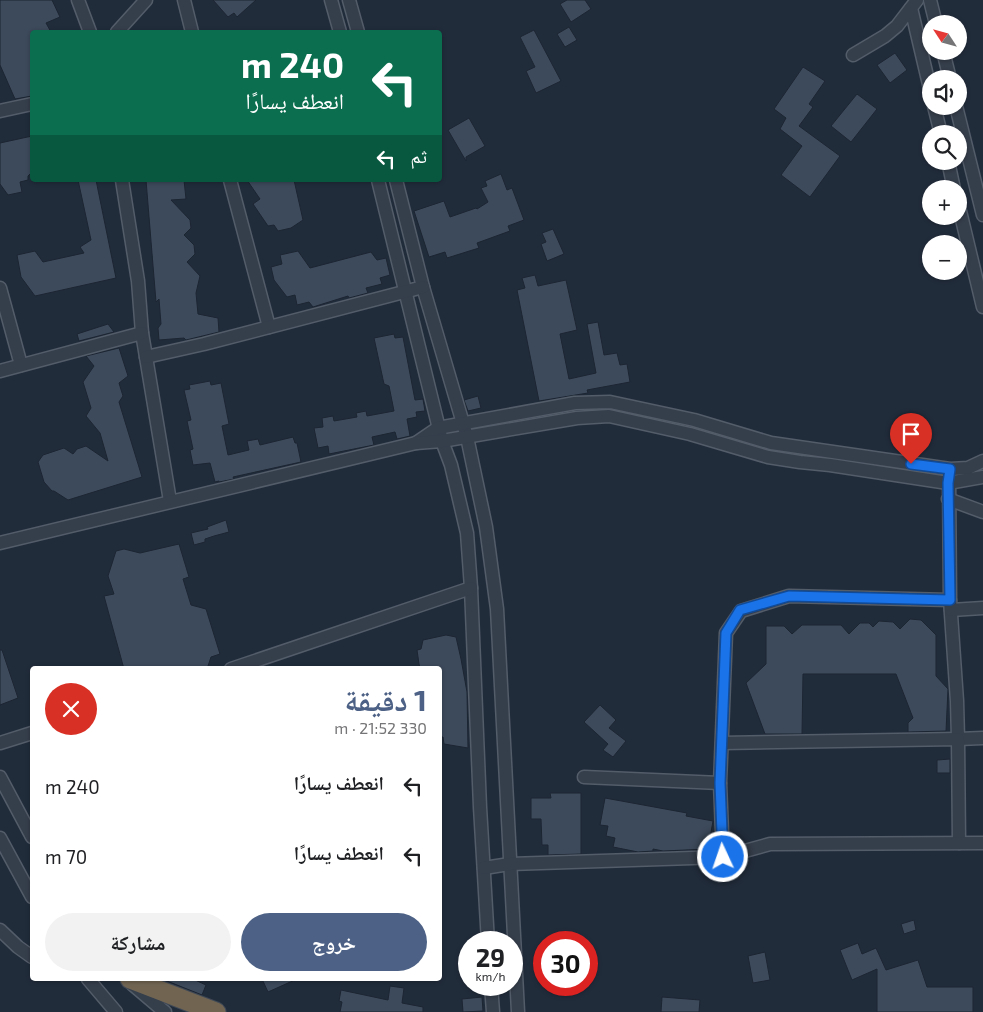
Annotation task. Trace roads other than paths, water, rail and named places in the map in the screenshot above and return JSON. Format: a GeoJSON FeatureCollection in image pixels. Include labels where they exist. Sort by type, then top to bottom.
{"type":"FeatureCollection","features":[{"type":"Feature","properties":{"kind":"highway"},"geometry":{"type":"LineString","coordinates":[[135,981],[216,1012]]}},
{"type":"Feature","properties":{"kind":"street"},"geometry":{"type":"LineString","coordinates":[[78,0],[89,30]]}},
{"type":"Feature","properties":{"kind":"street"},"geometry":{"type":"LineString","coordinates":[[118,30],[146,0]]}},
{"type":"Feature","properties":{"kind":"street"},"geometry":{"type":"LineString","coordinates":[[184,0],[192,30]]}},
{"type":"Feature","properties":{"kind":"street"},"geometry":{"type":"LineString","coordinates":[[331,0],[339,30]]}},
{"type":"Feature","properties":{"kind":"street"},"geometry":{"type":"LineString","coordinates":[[349,0],[357,30]]}},
{"type":"Feature","properties":{"kind":"street"},"geometry":{"type":"LineString","coordinates":[[930,0],[934,15]]}},
{"type":"Feature","properties":{"kind":"street"},"geometry":{"type":"LineString","coordinates":[[853,55],[885,36],[897,26],[914,4]]}},
{"type":"Feature","properties":{"kind":"street"},"geometry":{"type":"LineString","coordinates":[[914,4],[927,70]]}},
{"type":"Feature","properties":{"kind":"street"},"geometry":{"type":"LineString","coordinates":[[0,111],[30,104]]}},
{"type":"Feature","properties":{"kind":"street"},"geometry":{"type":"LineString","coordinates":[[958,115],[983,213]]}},
{"type":"Feature","properties":{"kind":"street"},"geometry":{"type":"LineString","coordinates":[[122,182],[138,281],[142,332],[170,501]]}},
{"type":"Feature","properties":{"kind":"street"},"geometry":{"type":"LineString","coordinates":[[231,182],[268,328]]}},
{"type":"Feature","properties":{"kind":"street"},"geometry":{"type":"LineString","coordinates":[[378,182],[438,428],[451,465],[467,533],[487,931]]}},
{"type":"Feature","properties":{"kind":"street"},"geometry":{"type":"LineString","coordinates":[[396,182],[422,286],[467,437],[486,527],[497,609],[518,1012]]}},
{"type":"Feature","properties":{"kind":"street"},"geometry":{"type":"LineString","coordinates":[[964,225],[983,307]]}},
{"type":"Feature","properties":{"kind":"street"},"geometry":{"type":"LineString","coordinates":[[146,357],[268,328],[422,286]]}},
{"type":"Feature","properties":{"kind":"street"},"geometry":{"type":"LineString","coordinates":[[0,288],[21,365]]}},
{"type":"Feature","properties":{"kind":"street"},"geometry":{"type":"LineString","coordinates":[[0,371],[142,332]]}},
{"type":"Feature","properties":{"kind":"street"},"geometry":{"type":"LineString","coordinates":[[416,443],[438,428],[576,403],[610,402],[694,420],[771,443],[950,469],[968,468],[983,461]]}},
{"type":"Feature","properties":{"kind":"street"},"geometry":{"type":"LineString","coordinates":[[0,543],[416,443],[442,441],[577,418],[609,416],[690,434],[768,457],[948,483],[983,477]]}},
{"type":"Feature","properties":{"kind":"street"},"geometry":{"type":"LineString","coordinates":[[950,469],[948,483],[950,605],[957,701],[958,843]]}},
{"type":"Feature","properties":{"kind":"street"},"geometry":{"type":"LineString","coordinates":[[948,499],[983,512]]}},
{"type":"Feature","properties":{"kind":"street"},"geometry":{"type":"LineString","coordinates":[[240,666],[471,588]]}},
{"type":"Feature","properties":{"kind":"street"},"geometry":{"type":"LineString","coordinates":[[723,857],[720,783],[726,633],[740,610],[789,596],[983,608]]}},
{"type":"Feature","properties":{"kind":"street"},"geometry":{"type":"LineString","coordinates":[[0,743],[30,734]]}},
{"type":"Feature","properties":{"kind":"street"},"geometry":{"type":"LineString","coordinates":[[722,743],[983,738]]}},
{"type":"Feature","properties":{"kind":"street"},"geometry":{"type":"LineString","coordinates":[[0,777],[30,833]]}},
{"type":"Feature","properties":{"kind":"street"},"geometry":{"type":"LineString","coordinates":[[584,777],[720,783]]}},
{"type":"Feature","properties":{"kind":"street"},"geometry":{"type":"LineString","coordinates":[[0,838],[30,893]]}},
{"type":"Feature","properties":{"kind":"street"},"geometry":{"type":"LineString","coordinates":[[484,868],[510,864],[723,857],[770,844],[983,843]]}},
{"type":"Feature","properties":{"kind":"street"},"geometry":{"type":"LineString","coordinates":[[0,930],[18,948],[30,956]]}},
{"type":"Feature","properties":{"kind":"street"},"geometry":{"type":"LineString","coordinates":[[90,981],[116,1012]]}},
{"type":"Feature","properties":{"kind":"street"},"geometry":{"type":"LineString","coordinates":[[128,981],[165,1012]]}},
{"type":"Feature","properties":{"kind":"street"},"geometry":{"type":"LineString","coordinates":[[492,996],[493,1012]]}}]}
